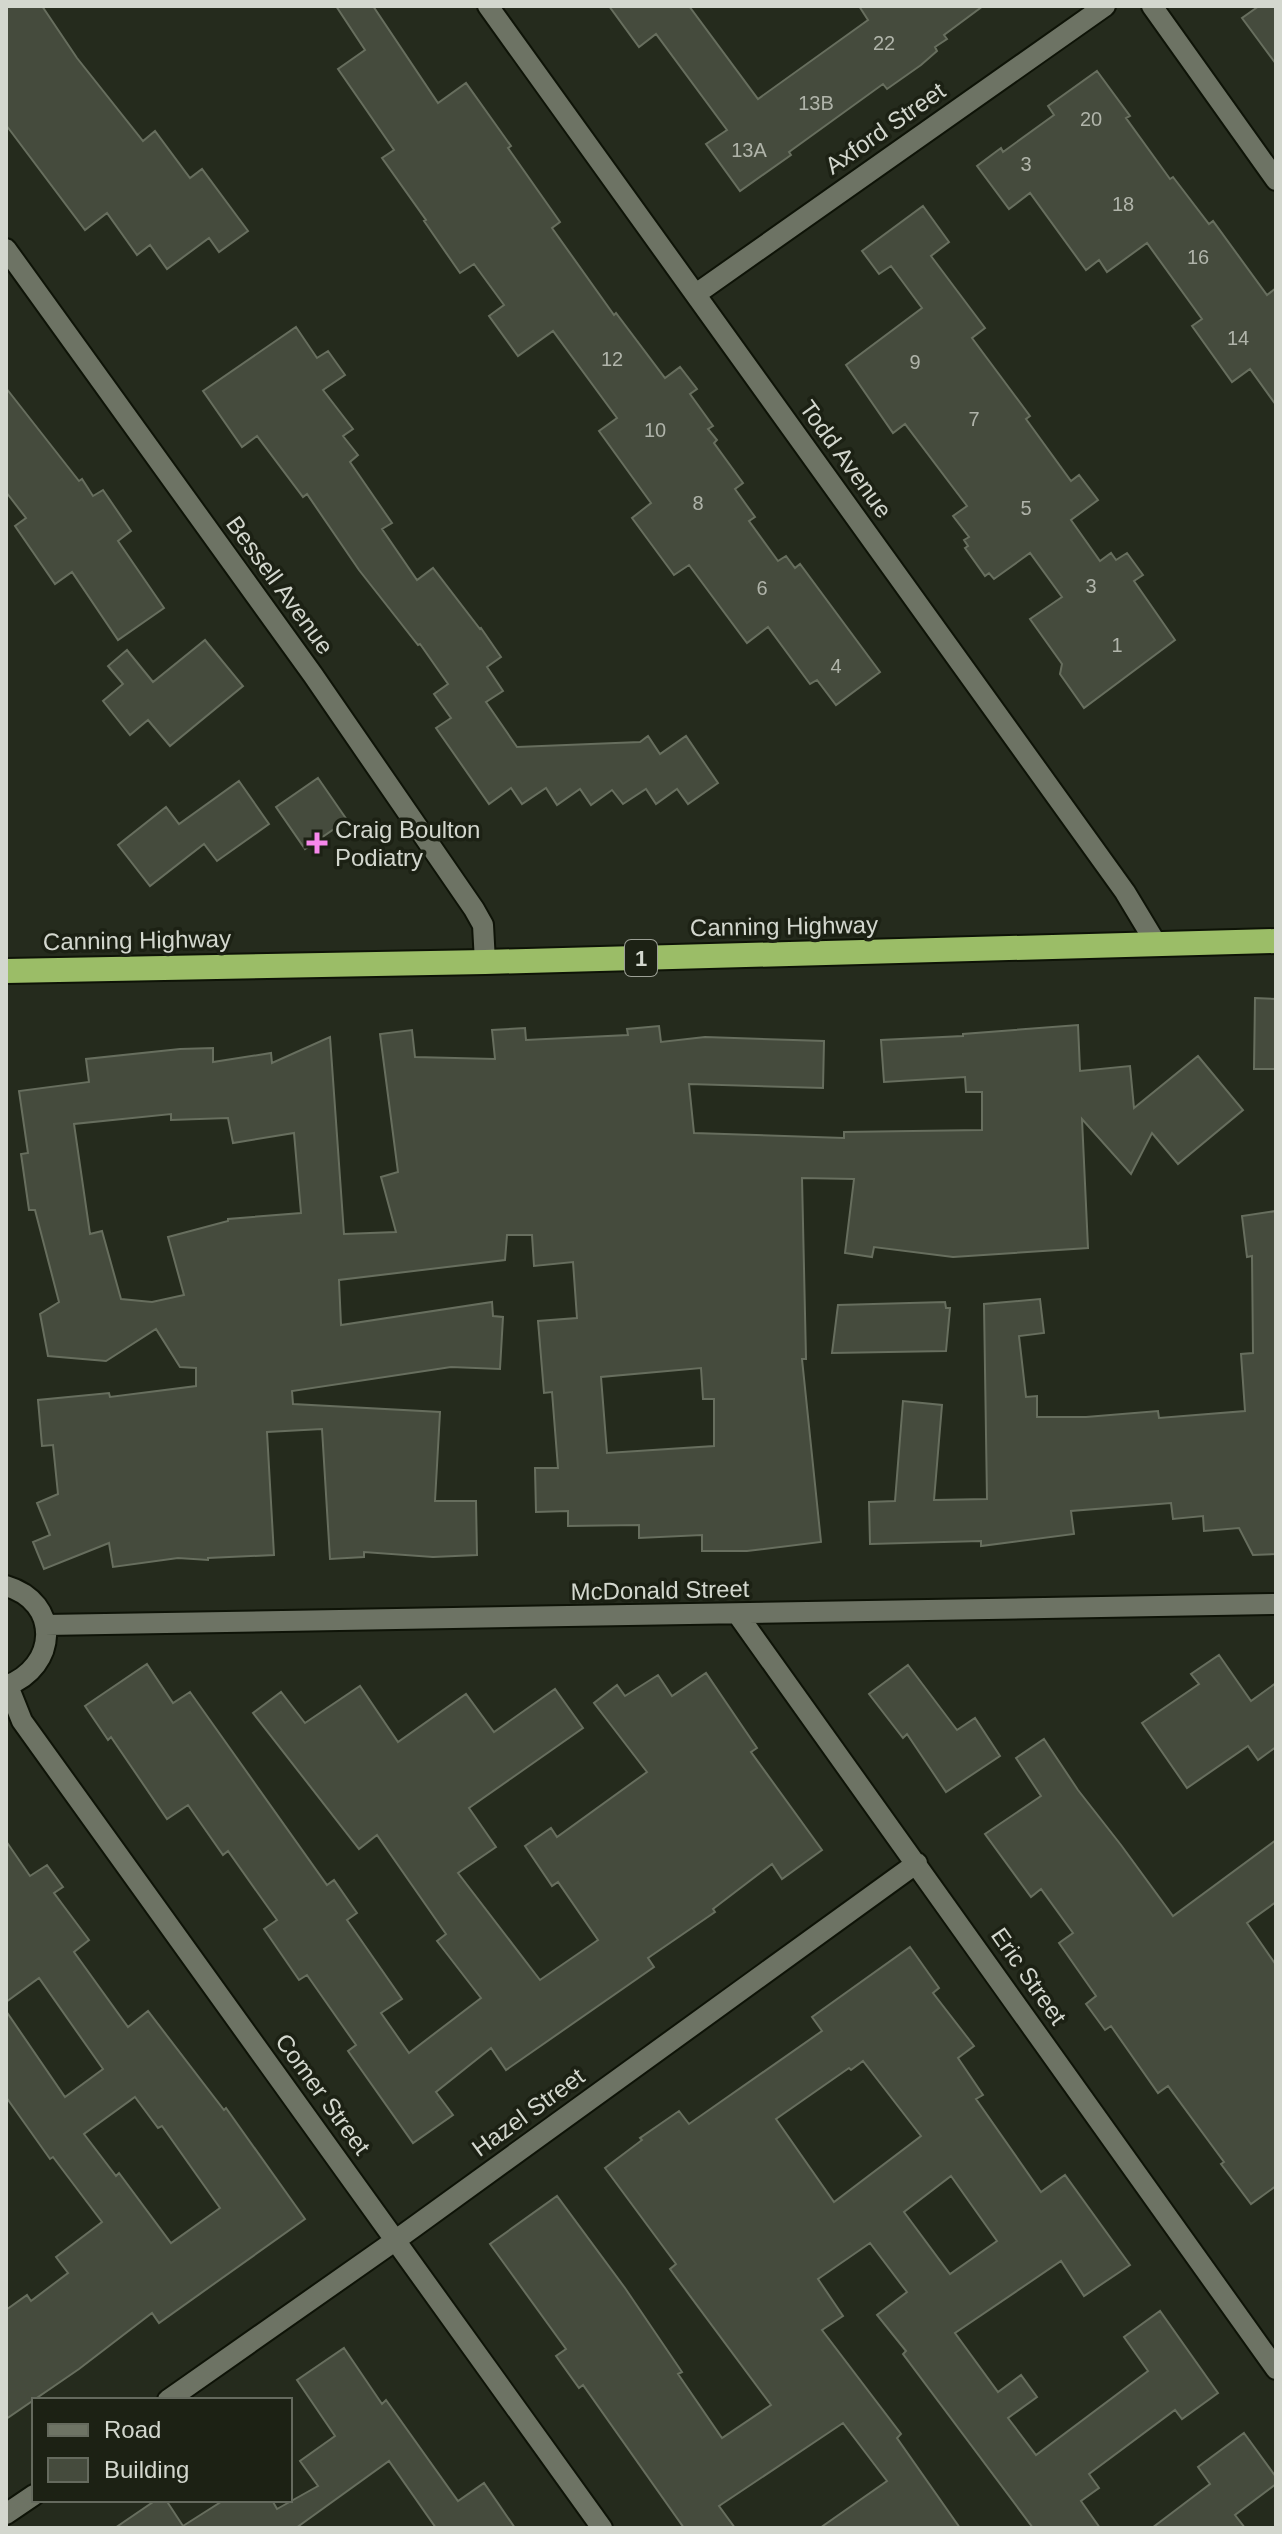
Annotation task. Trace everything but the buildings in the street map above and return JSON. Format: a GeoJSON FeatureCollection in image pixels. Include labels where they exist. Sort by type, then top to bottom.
{"type":"FeatureCollection","features":[{"type":"Feature","properties":{"kind":"highway","name":"Canning Highway"},"geometry":{"type":"LineString","coordinates":[[6,971],[1276,941]]}},
{"type":"Feature","properties":{"kind":"street","name":"Todd Avenue"},"geometry":{"type":"LineString","coordinates":[[488,6],[1125,892],[1157,945]]}},
{"type":"Feature","properties":{"kind":"street","name":"Axford Street"},"geometry":{"type":"LineString","coordinates":[[696,294],[1105,6]]}},
{"type":"Feature","properties":{"kind":"street"},"geometry":{"type":"LineString","coordinates":[[1152,6],[1276,180]]}},
{"type":"Feature","properties":{"kind":"street","name":"Bessell Avenue"},"geometry":{"type":"LineString","coordinates":[[6,249],[313,675],[466,896],[483,925],[485,962]]}},
{"type":"Feature","properties":{"kind":"street"},"geometry":{"type":"LineString","coordinates":[[6,1586],[31,1599],[45,1625],[46,1643],[41,1660],[30,1674],[7,1686]]}},
{"type":"Feature","properties":{"kind":"street","name":"McDonald Street"},"geometry":{"type":"LineString","coordinates":[[45,1625],[1276,1604]]}},
{"type":"Feature","properties":{"kind":"street","name":"Eric Street"},"geometry":{"type":"LineString","coordinates":[[738,1615],[1276,2369]]}},
{"type":"Feature","properties":{"kind":"street","name":"Comer Street"},"geometry":{"type":"LineString","coordinates":[[7,1686],[22,1721],[602,2528]]}},
{"type":"Feature","properties":{"kind":"street","name":"Hazel Street"},"geometry":{"type":"LineString","coordinates":[[171,2398],[396,2240],[917,1863]]}},
{"type":"Feature","properties":{"kind":"street"},"geometry":{"type":"LineString","coordinates":[[6,2514],[32,2496]]}},
{"type":"Feature","properties":{"kind":"place","name":"Craig Boulton Podiatry"},"geometry":{"type":"Point","coordinates":[317,843]}}]}
